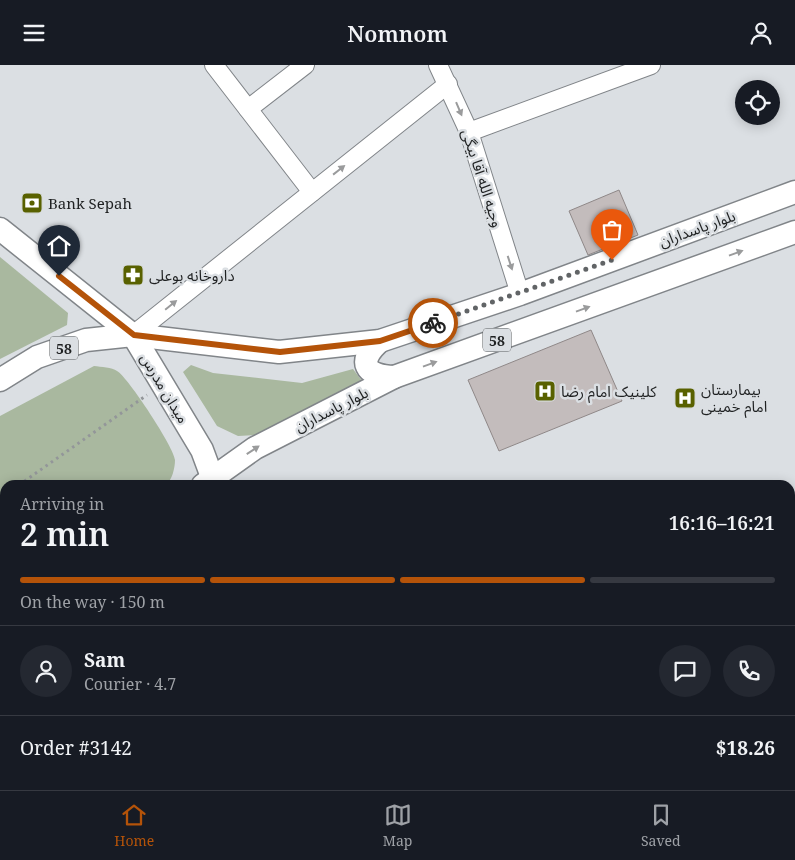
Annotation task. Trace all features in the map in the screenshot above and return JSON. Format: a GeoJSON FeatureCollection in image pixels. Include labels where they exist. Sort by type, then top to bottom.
{"type":"FeatureCollection","features":[{"type":"Feature","properties":{"kind":"main road","name":"بلوار پاسداران"},"geometry":{"type":"LineString","coordinates":[[134,335],[280,352],[380,341],[520,294],[795,192]]}},
{"type":"Feature","properties":{"kind":"main road"},"geometry":{"type":"LineString","coordinates":[[0,229],[134,335]]}},
{"type":"Feature","properties":{"kind":"main road","name":"بلوار پاسداران"},"geometry":{"type":"LineString","coordinates":[[218,480],[255,448],[394,377],[795,232]]}},
{"type":"Feature","properties":{"kind":"main road","name":"میدان مدرس"},"geometry":{"type":"LineString","coordinates":[[0,380],[37,357],[86,340],[134,335],[202,450],[213,480]]}},
{"type":"Feature","properties":{"kind":"main road"},"geometry":{"type":"LineString","coordinates":[[380,341],[368,354],[367,368],[371,374],[379,377],[394,377]]}},
{"type":"Feature","properties":{"kind":"street"},"geometry":{"type":"LineString","coordinates":[[214,65],[312,192]]}},
{"type":"Feature","properties":{"kind":"street"},"geometry":{"type":"LineString","coordinates":[[248,109],[305,65]]}},
{"type":"Feature","properties":{"kind":"street","name":"وجیه الله آقا بیگی"},"geometry":{"type":"LineString","coordinates":[[438,65],[469,132],[520,294]]}},
{"type":"Feature","properties":{"kind":"street"},"geometry":{"type":"LineString","coordinates":[[469,132],[651,65]]}},
{"type":"Feature","properties":{"kind":"street"},"geometry":{"type":"LineString","coordinates":[[134,335],[448,84]]}},
{"type":"Feature","properties":{"kind":"path"},"geometry":{"type":"LineString","coordinates":[[25,480],[162,385]]}},
{"type":"Feature","properties":{"kind":"green space"},"geometry":{"type":"Polygon","coordinates":[[[0,257],[68,313],[67,325],[0,359],[0,257]]]}},
{"type":"Feature","properties":{"kind":"green space"},"geometry":{"type":"Polygon","coordinates":[[[191,365],[213,373],[302,383],[353,369],[362,381],[258,435],[238,436],[217,426],[183,372],[191,365]]]}},
{"type":"Feature","properties":{"kind":"green space"},"geometry":{"type":"Polygon","coordinates":[[[94,366],[109,368],[123,376],[160,429],[173,453],[175,460],[174,470],[170,480],[0,480],[0,416],[94,366]]]}},
{"type":"Feature","properties":{"kind":"building"},"geometry":{"type":"Polygon","coordinates":[[[619,190],[638,235],[588,255],[569,211],[619,190]]]}},
{"type":"Feature","properties":{"kind":"building","name":"کلینیک امام رضا"},"geometry":{"type":"Polygon","coordinates":[[[591,330],[622,401],[499,451],[468,380],[591,330]]]}},
{"type":"Feature","properties":{"kind":"way so far"},"geometry":{"type":"LineString","coordinates":[[433,323],[520,294],[612,260]]}},
{"type":"Feature","properties":{"kind":"place","name":"Bank Sepah"},"geometry":{"type":"Point","coordinates":[32,203]}},
{"type":"Feature","properties":{"kind":"place","name":"داروخانه بوعلی"},"geometry":{"type":"Point","coordinates":[133,275]}},
{"type":"Feature","properties":{"kind":"place","name":"کلینیک امام رضا"},"geometry":{"type":"Point","coordinates":[545,391]}},
{"type":"Feature","properties":{"kind":"place","name":"بیمارستان امام خمینی"},"geometry":{"type":"Point","coordinates":[685,398]}},
{"type":"Feature","properties":{"kind":"route"},"geometry":{"type":"LineString","coordinates":[[59,276],[134,335],[280,352],[380,341],[433,323]]}}]}
